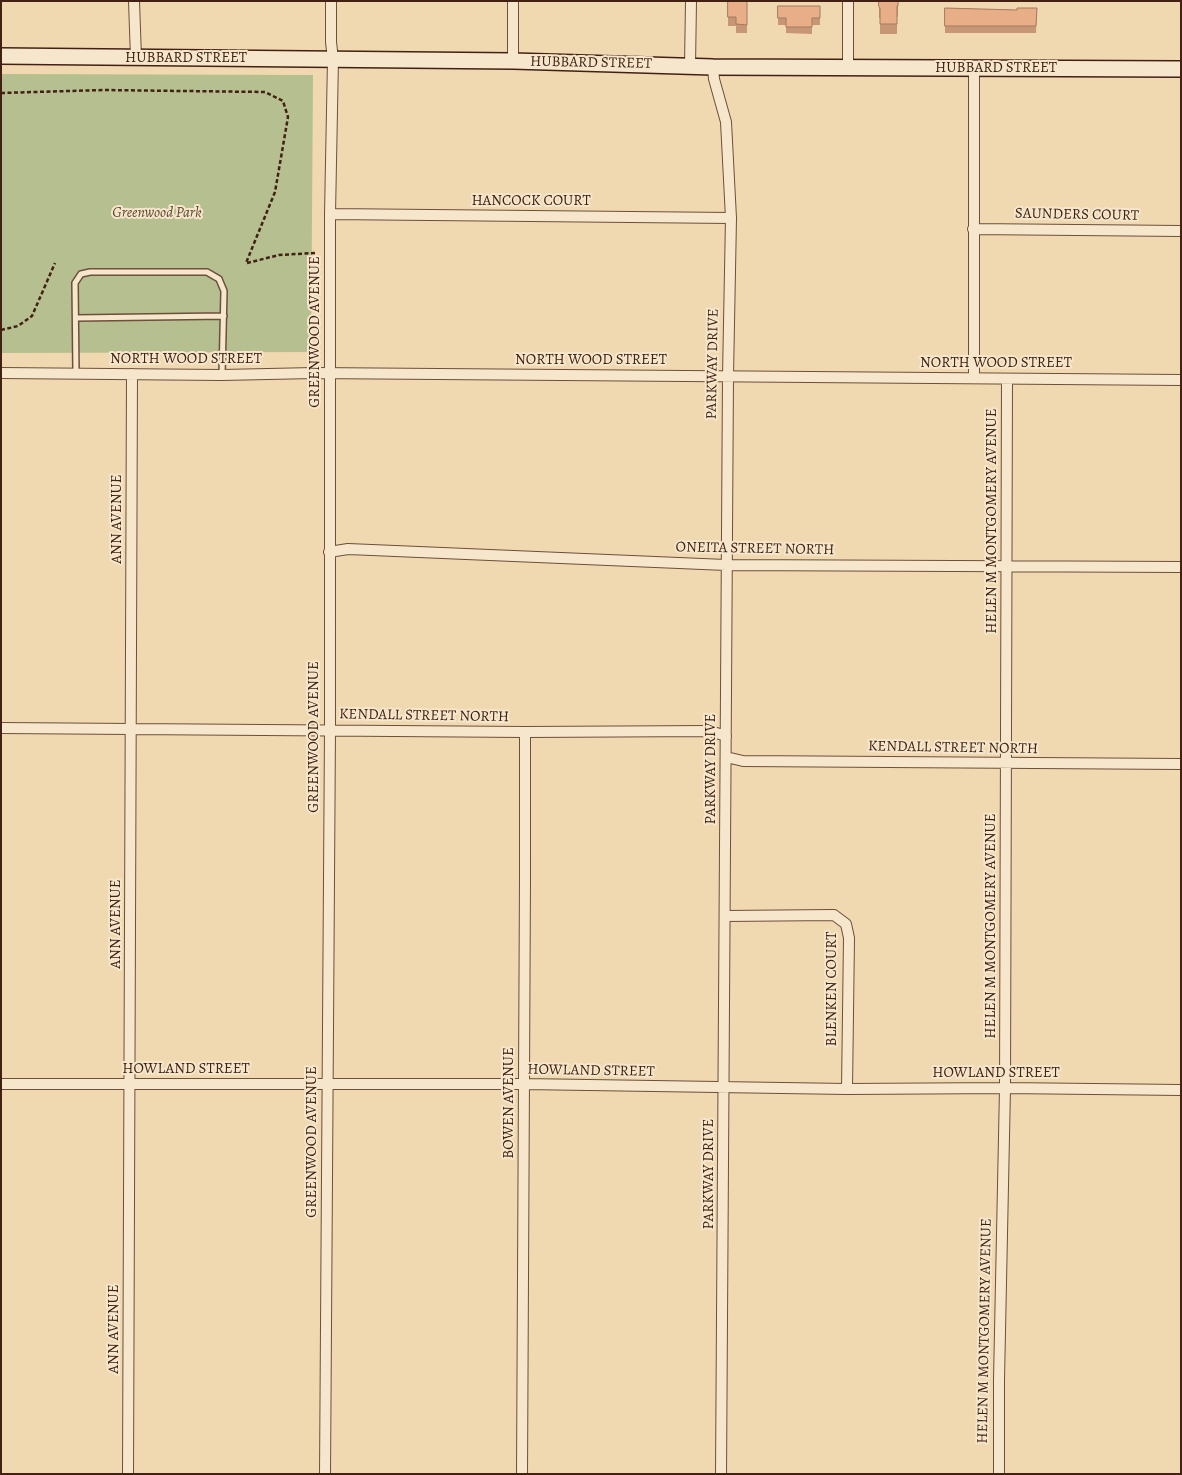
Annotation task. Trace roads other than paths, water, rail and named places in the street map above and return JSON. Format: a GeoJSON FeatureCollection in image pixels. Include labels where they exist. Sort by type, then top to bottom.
{"type":"FeatureCollection","features":[{"type":"Feature","properties":{"kind":"street"},"geometry":{"type":"LineString","coordinates":[[134,1],[136,58]]}},
{"type":"Feature","properties":{"kind":"street","name":"GREENWOOD AVENUE"},"geometry":{"type":"LineString","coordinates":[[325,1474],[330,729],[330,214],[333,59],[331,1]]}},
{"type":"Feature","properties":{"kind":"street"},"geometry":{"type":"LineString","coordinates":[[513,1],[513,61]]}},
{"type":"Feature","properties":{"kind":"street"},"geometry":{"type":"LineString","coordinates":[[690,66],[691,1]]}},
{"type":"Feature","properties":{"kind":"street"},"geometry":{"type":"LineString","coordinates":[[848,1],[848,68]]}},
{"type":"Feature","properties":{"kind":"street","name":"HUBBARD STREET"},"geometry":{"type":"LineString","coordinates":[[1,56],[513,61],[713,67],[1181,69]]}},
{"type":"Feature","properties":{"kind":"street","name":"PARKWAY DRIVE"},"geometry":{"type":"LineString","coordinates":[[713,67],[714,79],[726,122],[731,218],[726,565],[721,1474]]}},
{"type":"Feature","properties":{"kind":"street"},"geometry":{"type":"LineString","coordinates":[[974,67],[974,378]]}},
{"type":"Feature","properties":{"kind":"street","name":"HANCOCK COURT"},"geometry":{"type":"LineString","coordinates":[[330,214],[731,218]]}},
{"type":"Feature","properties":{"kind":"street","name":"SAUNDERS COURT"},"geometry":{"type":"LineString","coordinates":[[973,229],[1181,231]]}},
{"type":"Feature","properties":{"kind":"street","name":"NORTH WOOD STREET"},"geometry":{"type":"LineString","coordinates":[[1,374],[728,376],[1181,380]]}},
{"type":"Feature","properties":{"kind":"street","name":"ANN AVENUE"},"geometry":{"type":"LineString","coordinates":[[128,1474],[132,374]]}},
{"type":"Feature","properties":{"kind":"street","name":"HELEN M MONTGOMERY AVENUE"},"geometry":{"type":"LineString","coordinates":[[999,1474],[999,1370],[1005,1088],[1007,378]]}},
{"type":"Feature","properties":{"kind":"street","name":"ONEITA STREET NORTH"},"geometry":{"type":"LineString","coordinates":[[329,552],[348,549],[726,565],[1181,567]]}},
{"type":"Feature","properties":{"kind":"street","name":"KENDALL STREET NORTH"},"geometry":{"type":"LineString","coordinates":[[1,728],[330,729],[525,732],[710,731],[726,736]]}},
{"type":"Feature","properties":{"kind":"street","name":"BOWEN AVENUE"},"geometry":{"type":"LineString","coordinates":[[522,1474],[525,732]]}},
{"type":"Feature","properties":{"kind":"street","name":"KENDALL STREET NORTH"},"geometry":{"type":"LineString","coordinates":[[726,757],[743,761],[1181,764]]}},
{"type":"Feature","properties":{"kind":"street","name":"BLENKEN COURT"},"geometry":{"type":"LineString","coordinates":[[725,916],[834,915],[846,924],[849,938],[847,1088]]}},
{"type":"Feature","properties":{"kind":"street","name":"HOWLAND STREET"},"geometry":{"type":"LineString","coordinates":[[1,1084],[524,1084],[724,1088],[1181,1090]]}},
{"type":"Feature","properties":{"kind":"lane"},"geometry":{"type":"LineString","coordinates":[[76,374],[75,283],[82,274],[100,272],[207,272],[219,279],[224,291],[222,374]]}},
{"type":"Feature","properties":{"kind":"lane"},"geometry":{"type":"LineString","coordinates":[[76,318],[224,316]]}},
{"type":"Feature","properties":{"kind":"park label","name":"Greenwood Park"},"geometry":{"type":"Point","coordinates":[157,213]}}]}
